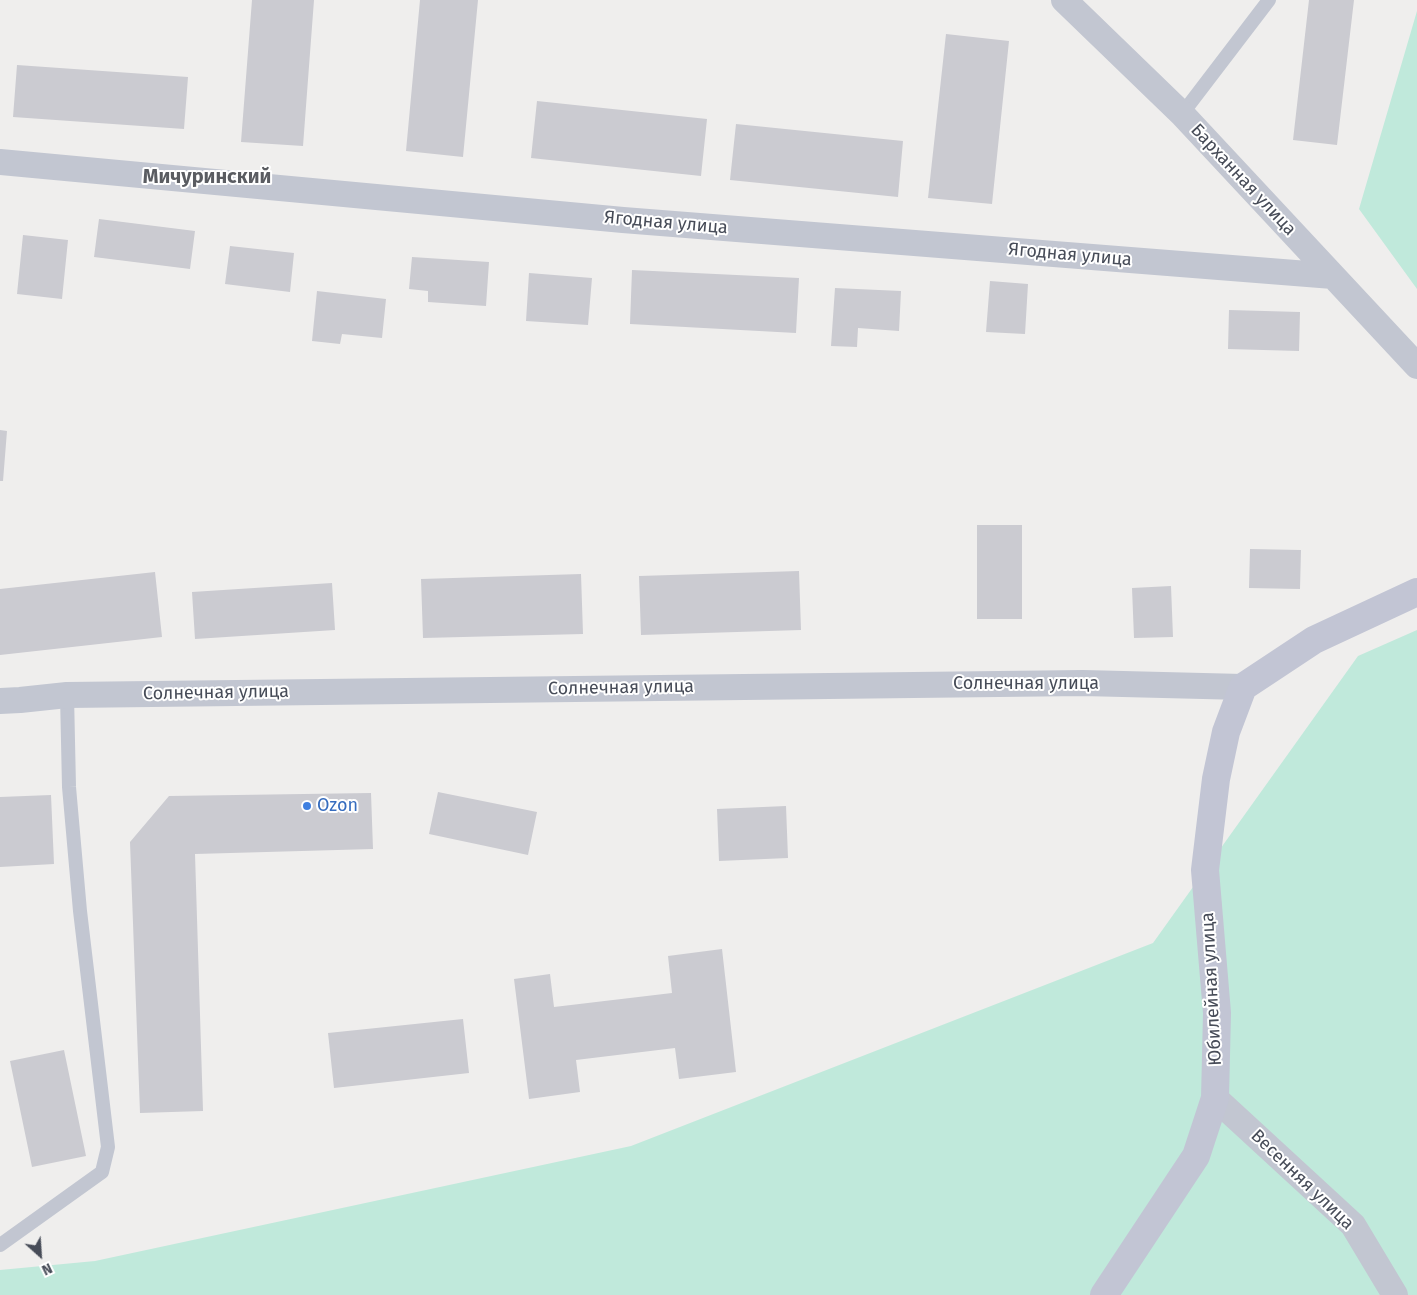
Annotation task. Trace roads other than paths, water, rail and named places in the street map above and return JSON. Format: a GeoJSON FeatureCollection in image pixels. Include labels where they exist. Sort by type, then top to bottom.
{"type":"FeatureCollection","features":[{"type":"Feature","properties":{"kind":"street","name":"Барханная улица"},"geometry":{"type":"LineString","coordinates":[[1064,0],[1182,114],[1417,366]]}},
{"type":"Feature","properties":{"kind":"street","name":"Ягодная улица"},"geometry":{"type":"LineString","coordinates":[[0,162],[623,220],[1333,276]]}},
{"type":"Feature","properties":{"kind":"street"},"geometry":{"type":"LineString","coordinates":[[1243,687],[1314,640],[1417,592]]}},
{"type":"Feature","properties":{"kind":"street","name":"Солнечная улица"},"geometry":{"type":"LineString","coordinates":[[0,701],[68,695],[1083,683],[1243,687]]}},
{"type":"Feature","properties":{"kind":"street","name":"Юбилейная улица"},"geometry":{"type":"LineString","coordinates":[[1104,1295],[1196,1156],[1216,1098],[1217,1013],[1205,870],[1216,779],[1226,732],[1243,687]]}},
{"type":"Feature","properties":{"kind":"street","name":"Весенняя улица"},"geometry":{"type":"LineString","coordinates":[[1216,1098],[1352,1225],[1395,1295]]}},
{"type":"Feature","properties":{"kind":"lane"},"geometry":{"type":"LineString","coordinates":[[1182,114],[1269,0]]}},
{"type":"Feature","properties":{"kind":"lane"},"geometry":{"type":"LineString","coordinates":[[0,1245],[102,1172],[108,1147],[78,892],[69,787],[68,695]]}},
{"type":"Feature","properties":{"kind":"place","name":"Ozon"},"geometry":{"type":"Point","coordinates":[307,806]}},
{"type":"Feature","properties":{"kind":"district","name":"Мичуринский"},"geometry":{"type":"Point","coordinates":[207,177]}}]}
